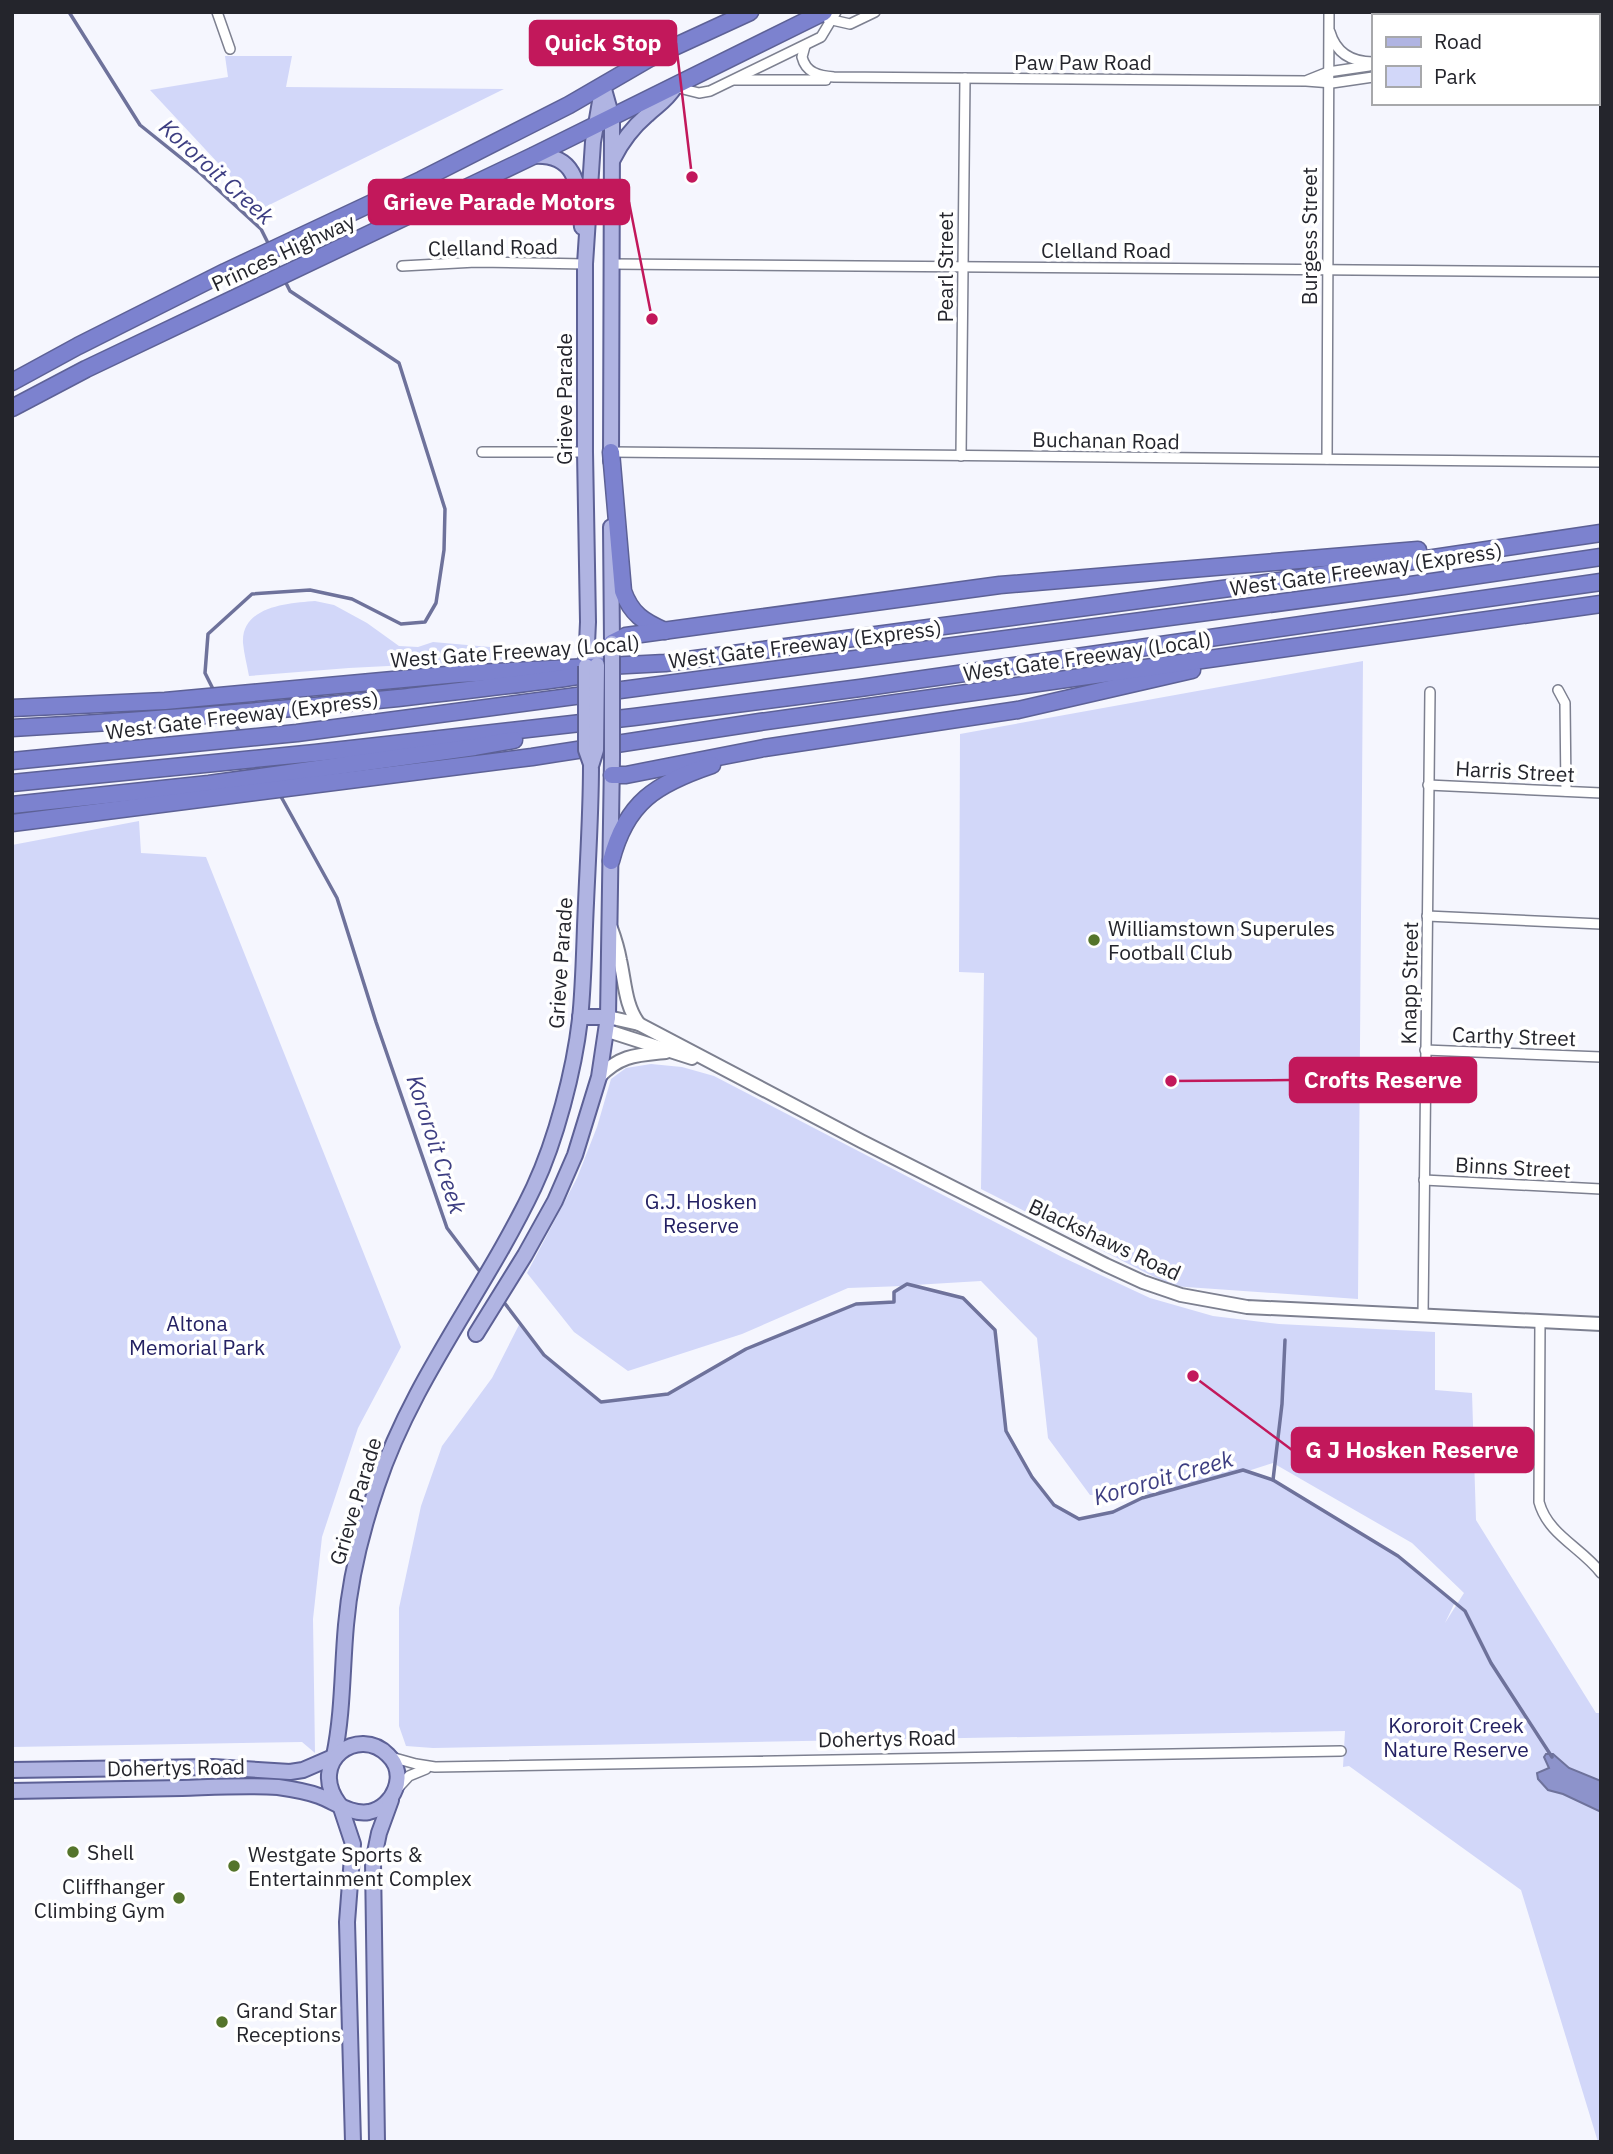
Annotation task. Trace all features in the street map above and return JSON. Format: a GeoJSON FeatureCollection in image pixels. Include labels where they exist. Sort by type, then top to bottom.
{"type":"FeatureCollection","features":[{"type":"Feature","properties":{"kind":"highway","name":"Princes Highway"},"geometry":{"type":"LineString","coordinates":[[12,382],[225,272],[446,167],[603,86],[650,58],[750,12]]}},
{"type":"Feature","properties":{"kind":"highway","name":"Princes Highway"},"geometry":{"type":"LineString","coordinates":[[12,408],[86,369],[826,15]]}},
{"type":"Feature","properties":{"kind":"highway"},"geometry":{"type":"LineString","coordinates":[[611,452],[623,592],[631,610],[665,631]]}},
{"type":"Feature","properties":{"kind":"highway"},"geometry":{"type":"LineString","coordinates":[[612,643],[622,636],[1000,585],[1242,563],[1336,558],[1601,531]]}},
{"type":"Feature","properties":{"kind":"highway","name":"West Gate Freeway (Local)"},"geometry":{"type":"LineString","coordinates":[[12,708],[165,701],[470,674],[665,663],[1231,588],[1601,531]]}},
{"type":"Feature","properties":{"kind":"highway","name":"West Gate Freeway (Express)"},"geometry":{"type":"LineString","coordinates":[[12,761],[297,733],[1404,586],[1601,557]]}},
{"type":"Feature","properties":{"kind":"highway","name":"West Gate Freeway (Express)"},"geometry":{"type":"LineString","coordinates":[[12,783],[212,764],[315,761],[860,688],[1601,582]]}},
{"type":"Feature","properties":{"kind":"highway","name":"West Gate Freeway (Local)"},"geometry":{"type":"LineString","coordinates":[[121,808],[213,790],[322,784],[532,757],[760,722],[1601,604]]}},
{"type":"Feature","properties":{"kind":"highway"},"geometry":{"type":"LineString","coordinates":[[612,767],[626,775],[764,748],[1018,710],[1175,675],[1245,655]]}},
{"type":"Feature","properties":{"kind":"highway"},"geometry":{"type":"LineString","coordinates":[[12,728],[168,720],[282,710],[533,683],[665,663]]}},
{"type":"Feature","properties":{"kind":"highway"},"geometry":{"type":"LineString","coordinates":[[611,861],[620,832],[641,801],[701,769],[764,748]]}},
{"type":"Feature","properties":{"kind":"highway"},"geometry":{"type":"LineString","coordinates":[[12,805],[213,790],[315,761]]}},
{"type":"Feature","properties":{"kind":"highway"},"geometry":{"type":"LineString","coordinates":[[12,816],[121,808]]}},
{"type":"Feature","properties":{"kind":"highway"},"geometry":{"type":"LineString","coordinates":[[12,823],[121,808]]}},
{"type":"Feature","properties":{"kind":"main road"},"geometry":{"type":"LineString","coordinates":[[476,1334],[555,1202],[575,1155],[599,1077],[608,1024],[612,767],[612,161],[611,118],[603,86]]}},
{"type":"Feature","properties":{"kind":"main road","name":"Grieve Parade"},"geometry":{"type":"LineString","coordinates":[[334,1757],[351,1587],[377,1486],[405,1417],[535,1185],[549,1148],[568,1079],[580,1017],[591,766],[586,750],[592,666],[588,622],[585,452],[585,264],[596,125],[603,86]]}},
{"type":"Feature","properties":{"kind":"main road"},"geometry":{"type":"LineString","coordinates":[[612,161],[628,135],[649,113],[666,101],[675,87]]}},
{"type":"Feature","properties":{"kind":"main road"},"geometry":{"type":"LineString","coordinates":[[533,156],[556,158],[572,173],[578,191],[585,264],[611,264]]}},
{"type":"Feature","properties":{"kind":"main road"},"geometry":{"type":"LineString","coordinates":[[585,452],[611,452]]}},
{"type":"Feature","properties":{"kind":"main road"},"geometry":{"type":"LineString","coordinates":[[592,666],[612,643]]}},
{"type":"Feature","properties":{"kind":"main road"},"geometry":{"type":"LineString","coordinates":[[591,766],[597,772],[612,767]]}},
{"type":"Feature","properties":{"kind":"main road"},"geometry":{"type":"LineString","coordinates":[[611,927],[620,957],[627,998],[632,1015],[639,1024]]}},
{"type":"Feature","properties":{"kind":"main road"},"geometry":{"type":"LineString","coordinates":[[580,1017],[608,1024]]}},
{"type":"Feature","properties":{"kind":"main road","name":"Blackshaws Road"},"geometry":{"type":"LineString","coordinates":[[608,1024],[639,1024],[988,1206],[1143,1282],[1181,1295],[1247,1307],[1601,1324]]}},
{"type":"Feature","properties":{"kind":"main road","name":"Blackshaws Road"},"geometry":{"type":"LineString","coordinates":[[608,1024],[670,1052],[713,1064]]}},
{"type":"Feature","properties":{"kind":"main road"},"geometry":{"type":"LineString","coordinates":[[599,1077],[624,1058],[670,1052]]}},
{"type":"Feature","properties":{"kind":"main road"},"geometry":{"type":"LineString","coordinates":[[353,2142],[348,1922],[354,1844],[328,1782],[334,1757],[361,1744],[375,1746],[388,1754],[397,1776],[373,1862],[377,2142]]}},
{"type":"Feature","properties":{"kind":"main road","name":"Dohertys Road"},"geometry":{"type":"LineString","coordinates":[[12,1770],[213,1767],[289,1772],[303,1770],[334,1757]]}},
{"type":"Feature","properties":{"kind":"main road","name":"Dohertys Road"},"geometry":{"type":"LineString","coordinates":[[12,1791],[270,1787],[314,1794],[339,1805]]}},
{"type":"Feature","properties":{"kind":"main road"},"geometry":{"type":"LineString","coordinates":[[339,1805],[353,1811],[368,1812],[382,1807],[394,1794]]}},
{"type":"Feature","properties":{"kind":"street"},"geometry":{"type":"LineString","coordinates":[[217,12],[230,49]]}},
{"type":"Feature","properties":{"kind":"street"},"geometry":{"type":"LineString","coordinates":[[675,87],[703,93],[822,36],[826,15],[841,24],[852,23],[875,12]]}},
{"type":"Feature","properties":{"kind":"street"},"geometry":{"type":"LineString","coordinates":[[1329,16],[1333,40],[1343,54],[1357,61],[1372,64]]}},
{"type":"Feature","properties":{"kind":"street","name":"Burgess Street"},"geometry":{"type":"LineString","coordinates":[[1326,459],[1329,16]]}},
{"type":"Feature","properties":{"kind":"street","name":"Paw Paw Road"},"geometry":{"type":"LineString","coordinates":[[805,46],[802,52],[807,68],[814,73],[829,76],[1306,80],[1328,83],[1372,77]]}},
{"type":"Feature","properties":{"kind":"street","name":"Paw Paw Road"},"geometry":{"type":"LineString","coordinates":[[1306,80],[1328,72],[1372,64]]}},
{"type":"Feature","properties":{"kind":"street","name":"Paw Paw Road"},"geometry":{"type":"LineString","coordinates":[[733,80],[826,80],[859,76]]}},
{"type":"Feature","properties":{"kind":"street","name":"Pearl Street"},"geometry":{"type":"LineString","coordinates":[[961,456],[965,78]]}},
{"type":"Feature","properties":{"kind":"street","name":"Clelland Road"},"geometry":{"type":"LineString","coordinates":[[402,266],[476,262],[585,264]]}},
{"type":"Feature","properties":{"kind":"street","name":"Clelland Road"},"geometry":{"type":"LineString","coordinates":[[611,264],[1601,272]]}},
{"type":"Feature","properties":{"kind":"street"},"geometry":{"type":"LineString","coordinates":[[482,452],[585,452]]}},
{"type":"Feature","properties":{"kind":"street","name":"Buchanan Road"},"geometry":{"type":"LineString","coordinates":[[611,452],[1601,462]]}},
{"type":"Feature","properties":{"kind":"street"},"geometry":{"type":"LineString","coordinates":[[1558,690],[1565,703],[1566,791]]}},
{"type":"Feature","properties":{"kind":"street","name":"Knapp Street"},"geometry":{"type":"LineString","coordinates":[[1423,1316],[1430,692]]}},
{"type":"Feature","properties":{"kind":"street","name":"Harris Street"},"geometry":{"type":"LineString","coordinates":[[1428,785],[1601,793]]}},
{"type":"Feature","properties":{"kind":"street"},"geometry":{"type":"LineString","coordinates":[[1427,916],[1601,924]]}},
{"type":"Feature","properties":{"kind":"street","name":"Carthy Street"},"geometry":{"type":"LineString","coordinates":[[1425,1050],[1601,1057]]}},
{"type":"Feature","properties":{"kind":"street","name":"Binns Street"},"geometry":{"type":"LineString","coordinates":[[1424,1180],[1601,1188]]}},
{"type":"Feature","properties":{"kind":"street"},"geometry":{"type":"LineString","coordinates":[[1540,1321],[1539,1502],[1554,1531],[1581,1552],[1601,1573]]}},
{"type":"Feature","properties":{"kind":"street","name":"Dohertys Road"},"geometry":{"type":"LineString","coordinates":[[388,1754],[416,1765],[435,1767],[1341,1751]]}},
{"type":"Feature","properties":{"kind":"street","name":"Dohertys Road"},"geometry":{"type":"LineString","coordinates":[[394,1794],[409,1776],[435,1767]]}},
{"type":"Feature","properties":{"kind":"green space"},"geometry":{"type":"Polygon","coordinates":[[[225,56],[292,56],[286,87],[504,89],[261,209],[150,90],[228,77],[225,56]]]}},
{"type":"Feature","properties":{"kind":"green space"},"geometry":{"type":"Polygon","coordinates":[[[315,601],[334,605],[367,623],[399,646],[418,647],[433,642],[525,650],[525,659],[249,676],[243,643],[244,631],[250,621],[258,614],[280,605],[315,601]]]}},
{"type":"Feature","properties":{"kind":"green space"},"geometry":{"type":"Polygon","coordinates":[[[1363,661],[1358,1299],[1172,1286],[981,1189],[984,973],[959,972],[960,734],[1363,661]]]}},
{"type":"Feature","properties":{"kind":"green space","name":"Altona Memorial Park"},"geometry":{"type":"Polygon","coordinates":[[[139,821],[141,853],[206,857],[401,1347],[358,1428],[322,1537],[313,1619],[315,1753],[302,1742],[12,1747],[12,845],[139,821]]]}},
{"type":"Feature","properties":{"kind":"green space"},"geometry":{"type":"Polygon","coordinates":[[[651,1064],[682,1067],[714,1076],[1062,1257],[1150,1298],[1213,1316],[1279,1324],[1435,1332],[1435,1390],[1472,1393],[1476,1520],[1596,1713],[1601,1713],[1601,2142],[1598,2142],[1521,1890],[1349,1766],[1343,1767],[1345,1731],[433,1748],[406,1746],[399,1726],[399,1608],[421,1506],[442,1446],[492,1378],[520,1323],[544,1355],[601,1402],[668,1394],[746,1349],[856,1304],[894,1302],[894,1292],[903,1286],[848,1288],[742,1334],[628,1371],[574,1332],[527,1273],[577,1178],[597,1127],[611,1079],[626,1068],[651,1064]],[[981,1281],[914,1285],[963,1298],[995,1330],[1006,1431],[1032,1477],[1054,1505],[1079,1519],[1113,1512],[1155,1494],[1090,1495],[1048,1438],[1037,1338],[981,1281]],[[1273,1463],[1248,1471],[1273,1480],[1398,1556],[1455,1602],[1445,1623],[1464,1593],[1412,1543],[1273,1463]]]}},
{"type":"Feature","properties":{"kind":"water"},"geometry":{"type":"Polygon","coordinates":[[[1546,1754],[1553,1754],[1569,1768],[1601,1781],[1601,1812],[1548,1790],[1538,1779],[1537,1773],[1549,1768],[1544,1757],[1546,1754]]]}},
{"type":"Feature","properties":{"kind":"waterway","name":"Kororoit Creek"},"geometry":{"type":"LineString","coordinates":[[69,12],[140,125],[201,174],[261,229],[270,247]]}},
{"type":"Feature","properties":{"kind":"waterway","name":"Kororoit Creek"},"geometry":{"type":"LineString","coordinates":[[273,254],[281,272]]}},
{"type":"Feature","properties":{"kind":"waterway","name":"Kororoit Creek"},"geometry":{"type":"LineString","coordinates":[[215,693],[205,673],[208,634],[252,594],[310,590],[352,599],[401,624],[425,622],[436,603],[444,550],[445,509],[399,363],[290,291],[284,279]]}},
{"type":"Feature","properties":{"kind":"waterway","name":"Kororoit Creek"},"geometry":{"type":"LineString","coordinates":[[229,717],[241,733]]}},
{"type":"Feature","properties":{"kind":"waterway","name":"Kororoit Creek"},"geometry":{"type":"LineString","coordinates":[[279,793],[337,898],[376,1022],[447,1228],[481,1273]]}},
{"type":"Feature","properties":{"kind":"waterway","name":"Kororoit Creek"},"geometry":{"type":"LineString","coordinates":[[503,1301],[544,1355],[601,1402],[668,1394],[746,1349],[856,1304],[894,1302],[894,1292],[907,1284],[963,1298],[995,1330],[1006,1431],[1032,1477],[1054,1505],[1079,1519],[1113,1512],[1142,1498],[1243,1470],[1273,1480],[1398,1556],[1465,1611],[1491,1663],[1552,1757]]}},
{"type":"Feature","properties":{"kind":"waterway"},"geometry":{"type":"LineString","coordinates":[[1273,1480],[1282,1404],[1285,1340]]}},
{"type":"Feature","properties":{"kind":"place","name":"Quick Stop"},"geometry":{"type":"Point","coordinates":[692,177]}},
{"type":"Feature","properties":{"kind":"place","name":"Grieve Parade Motors"},"geometry":{"type":"Point","coordinates":[652,319]}},
{"type":"Feature","properties":{"kind":"place","name":"Williamstown Superules Football Club"},"geometry":{"type":"Point","coordinates":[1094,940]}},
{"type":"Feature","properties":{"kind":"place","name":"Crofts Reserve"},"geometry":{"type":"Point","coordinates":[1171,1081]}},
{"type":"Feature","properties":{"kind":"place","name":"G J Hosken Reserve"},"geometry":{"type":"Point","coordinates":[1193,1376]}},
{"type":"Feature","properties":{"kind":"place","name":"Shell"},"geometry":{"type":"Point","coordinates":[73,1852]}},
{"type":"Feature","properties":{"kind":"place","name":"Westgate Sports & Entertainment Complex"},"geometry":{"type":"Point","coordinates":[234,1866]}},
{"type":"Feature","properties":{"kind":"place","name":"Cliffhanger Climbing Gym"},"geometry":{"type":"Point","coordinates":[179,1898]}},
{"type":"Feature","properties":{"kind":"place","name":"Grand Star Receptions"},"geometry":{"type":"Point","coordinates":[222,2022]}},
{"type":"Feature","properties":{"kind":"park label","name":"G.J. Hosken Reserve"},"geometry":{"type":"Point","coordinates":[701,1213]}},
{"type":"Feature","properties":{"kind":"park label","name":"Kororoit Creek Nature Reserve"},"geometry":{"type":"Point","coordinates":[1456,1737]}}]}
